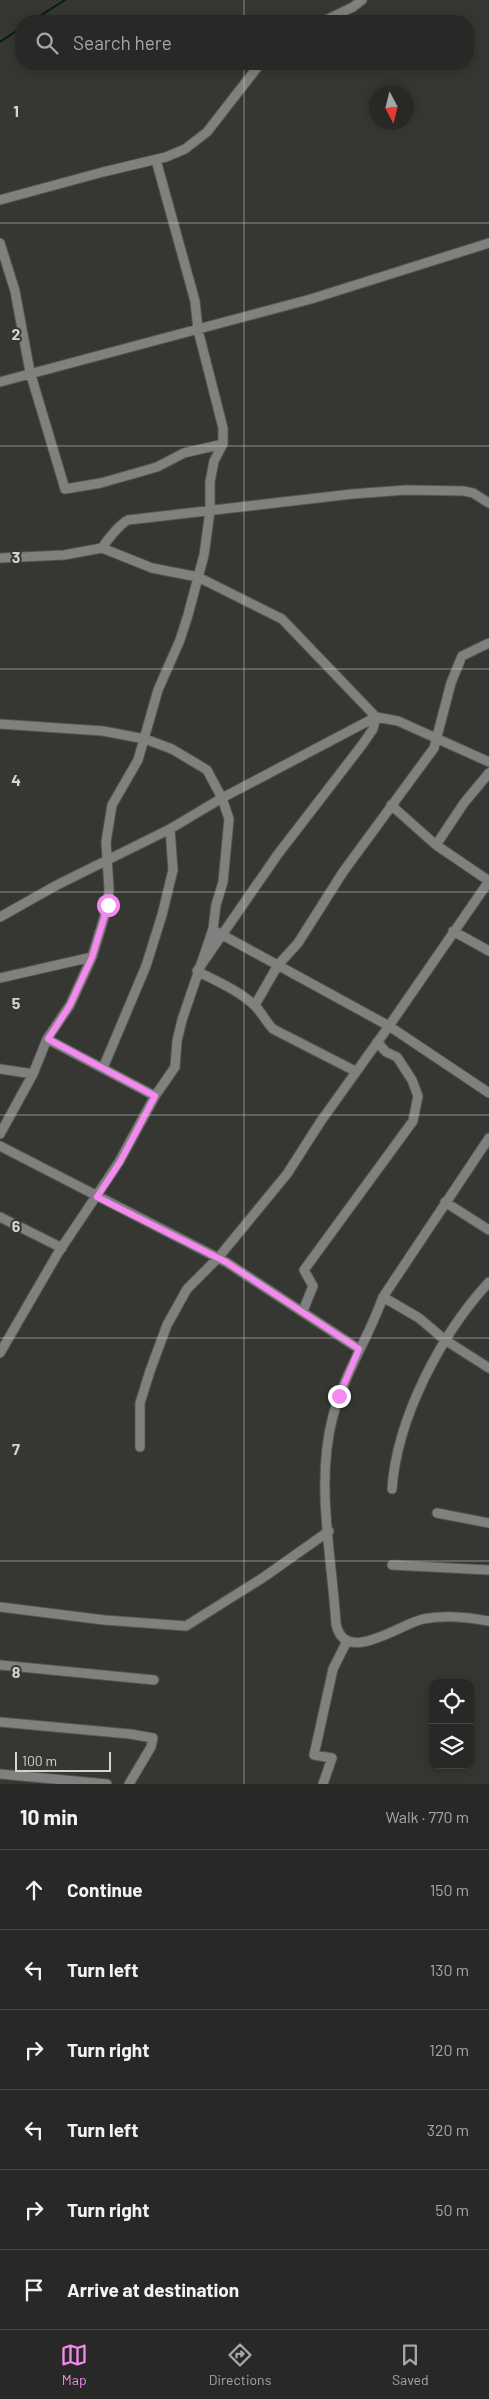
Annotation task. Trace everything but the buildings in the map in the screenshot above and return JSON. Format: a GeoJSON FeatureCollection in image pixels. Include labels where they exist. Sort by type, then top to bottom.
{"type":"FeatureCollection","features":[{"type":"Feature","properties":{"kind":"street"},"geometry":{"type":"LineString","coordinates":[[336,15],[362,0]]}},
{"type":"Feature","properties":{"kind":"street"},"geometry":{"type":"LineString","coordinates":[[0,200],[103,172],[156,160],[185,149],[207,132],[255,70]]}},
{"type":"Feature","properties":{"kind":"street"},"geometry":{"type":"LineString","coordinates":[[0,1134],[32,1074],[48,1039],[70,1005],[92,957],[108,905],[107,828],[112,805],[138,760],[158,690],[180,640],[204,555],[210,511],[210,482],[214,461],[223,444],[223,428],[198,330],[195,301],[156,160]]}},
{"type":"Feature","properties":{"kind":"street"},"geometry":{"type":"LineString","coordinates":[[0,382],[30,372],[198,330],[311,299],[489,243]]}},
{"type":"Feature","properties":{"kind":"street"},"geometry":{"type":"LineString","coordinates":[[0,244],[15,291],[30,372],[65,489],[101,482],[157,467],[184,452],[223,444]]}},
{"type":"Feature","properties":{"kind":"street"},"geometry":{"type":"LineString","coordinates":[[102,548],[114,535],[119,525],[128,520],[352,494],[406,490],[473,492],[489,503]]}},
{"type":"Feature","properties":{"kind":"street"},"geometry":{"type":"LineString","coordinates":[[0,558],[64,555],[102,548],[152,568],[198,577],[282,619],[376,717],[398,721],[436,740],[489,762]]}},
{"type":"Feature","properties":{"kind":"street"},"geometry":{"type":"LineString","coordinates":[[255,1006],[278,965],[298,943],[343,872],[434,748],[451,683],[462,656],[489,644]]}},
{"type":"Feature","properties":{"kind":"street"},"geometry":{"type":"LineString","coordinates":[[0,917],[170,829],[222,798],[376,717]]}},
{"type":"Feature","properties":{"kind":"street"},"geometry":{"type":"LineString","coordinates":[[197,971],[278,854],[373,730],[376,717]]}},
{"type":"Feature","properties":{"kind":"street"},"geometry":{"type":"LineString","coordinates":[[0,724],[103,731],[145,739],[172,749],[208,770],[222,798],[229,819],[223,882],[216,905],[213,929],[197,971],[177,1041],[175,1067],[155,1096],[120,1162],[62,1248],[0,1351]]}},
{"type":"Feature","properties":{"kind":"street"},"geometry":{"type":"LineString","coordinates":[[436,846],[464,803],[489,773]]}},
{"type":"Feature","properties":{"kind":"street"},"geometry":{"type":"LineString","coordinates":[[140,1447],[140,1403],[167,1325],[188,1289],[218,1258],[288,1174],[355,1071],[389,1026],[489,881],[436,846],[391,805]]}},
{"type":"Feature","properties":{"kind":"street"},"geometry":{"type":"LineString","coordinates":[[103,1068],[146,966],[162,915],[172,870],[170,829]]}},
{"type":"Feature","properties":{"kind":"street"},"geometry":{"type":"LineString","coordinates":[[213,929],[389,1026],[489,1093]]}},
{"type":"Feature","properties":{"kind":"street"},"geometry":{"type":"LineString","coordinates":[[453,931],[489,951]]}},
{"type":"Feature","properties":{"kind":"street"},"geometry":{"type":"LineString","coordinates":[[0,978],[92,957]]}},
{"type":"Feature","properties":{"kind":"street"},"geometry":{"type":"LineString","coordinates":[[197,971],[234,991],[255,1006],[263,1019],[273,1029],[355,1071]]}},
{"type":"Feature","properties":{"kind":"street"},"geometry":{"type":"LineString","coordinates":[[48,1039],[155,1096]]}},
{"type":"Feature","properties":{"kind":"street"},"geometry":{"type":"LineString","coordinates":[[303,1311],[313,1286],[304,1270],[413,1121],[418,1096],[412,1080],[397,1058],[386,1052],[377,1042]]}},
{"type":"Feature","properties":{"kind":"street"},"geometry":{"type":"LineString","coordinates":[[0,1068],[32,1074]]}},
{"type":"Feature","properties":{"kind":"street"},"geometry":{"type":"LineString","coordinates":[[489,1138],[382,1297],[373,1325],[359,1349],[339,1396],[328,1445],[326,1475],[336,1624],[338,1632],[347,1641],[365,1642],[406,1625],[428,1619],[454,1616],[489,1621]]}},
{"type":"Feature","properties":{"kind":"street"},"geometry":{"type":"LineString","coordinates":[[0,1146],[218,1258],[303,1311],[359,1349]]}},
{"type":"Feature","properties":{"kind":"street"},"geometry":{"type":"LineString","coordinates":[[445,1202],[489,1230]]}},
{"type":"Feature","properties":{"kind":"street"},"geometry":{"type":"LineString","coordinates":[[0,1217],[62,1248]]}},
{"type":"Feature","properties":{"kind":"street"},"geometry":{"type":"LineString","coordinates":[[392,1490],[394,1469],[402,1435],[424,1379],[445,1340],[489,1282]]}},
{"type":"Feature","properties":{"kind":"street"},"geometry":{"type":"LineString","coordinates":[[382,1297],[419,1318],[445,1340],[489,1368]]}},
{"type":"Feature","properties":{"kind":"street"},"geometry":{"type":"LineString","coordinates":[[437,1513],[489,1523]]}},
{"type":"Feature","properties":{"kind":"street"},"geometry":{"type":"LineString","coordinates":[[0,1606],[104,1620],[186,1626],[264,1577],[329,1531]]}},
{"type":"Feature","properties":{"kind":"street"},"geometry":{"type":"LineString","coordinates":[[392,1565],[489,1570]]}},
{"type":"Feature","properties":{"kind":"street"},"geometry":{"type":"LineString","coordinates":[[323,1784],[332,1758],[314,1755],[333,1669],[347,1641]]}},
{"type":"Feature","properties":{"kind":"street"},"geometry":{"type":"LineString","coordinates":[[0,1664],[154,1680]]}},
{"type":"Feature","properties":{"kind":"street"},"geometry":{"type":"LineString","coordinates":[[0,1722],[130,1734],[153,1738],[151,1747],[128,1784]]}},
{"type":"Feature","properties":{"kind":"street"},"geometry":{"type":"LineString","coordinates":[[0,1774],[107,1784]]}},
{"type":"Feature","properties":{"kind":"waterway"},"geometry":{"type":"LineString","coordinates":[[41,15],[65,0]]}},
{"type":"Feature","properties":{"kind":"waterway"},"geometry":{"type":"LineString","coordinates":[[0,42],[15,32]]}},
{"type":"Feature","properties":{"kind":"route"},"geometry":{"type":"LineString","coordinates":[[108,905],[92,957],[70,1005],[48,1039],[155,1096],[120,1162],[97,1197],[226,1262],[278,1294],[359,1349],[339,1396]]}}]}
